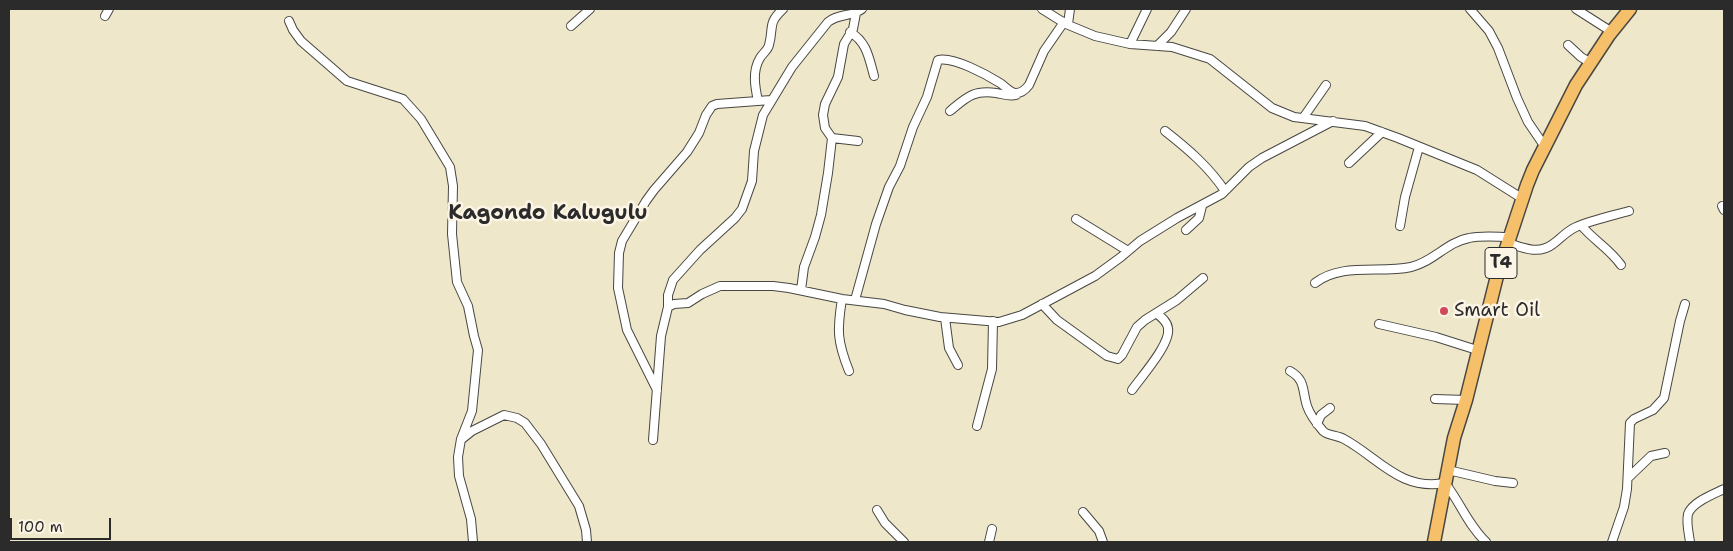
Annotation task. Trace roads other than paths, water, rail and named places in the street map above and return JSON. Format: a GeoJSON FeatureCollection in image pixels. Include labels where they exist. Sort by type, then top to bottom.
{"type":"FeatureCollection","features":[{"type":"Feature","properties":{"kind":"highway","name":"T4"},"geometry":{"type":"LineString","coordinates":[[1434,542],[1454,438],[1466,400],[1497,276],[1533,170],[1576,85],[1630,9]]}},
{"type":"Feature","properties":{"kind":"street"},"geometry":{"type":"LineString","coordinates":[[571,26],[590,9]]}},
{"type":"Feature","properties":{"kind":"street"},"geometry":{"type":"LineString","coordinates":[[758,101],[755,81],[757,65],[759,59],[769,47],[771,25],[774,18],[783,9]]}},
{"type":"Feature","properties":{"kind":"street"},"geometry":{"type":"LineString","coordinates":[[1042,9],[1066,23],[1095,36],[1130,44],[1172,47],[1210,58],[1272,108],[1294,117],[1354,124],[1382,132],[1477,170],[1523,199]]}},
{"type":"Feature","properties":{"kind":"street"},"geometry":{"type":"LineString","coordinates":[[950,111],[972,94],[988,92],[1011,96],[1029,85],[1044,51],[1066,23],[1070,9]]}},
{"type":"Feature","properties":{"kind":"street"},"geometry":{"type":"LineString","coordinates":[[1130,44],[1147,9]]}},
{"type":"Feature","properties":{"kind":"street"},"geometry":{"type":"LineString","coordinates":[[1157,46],[1171,32],[1186,9]]}},
{"type":"Feature","properties":{"kind":"street"},"geometry":{"type":"LineString","coordinates":[[1470,9],[1489,31],[1498,48],[1528,122],[1545,147]]}},
{"type":"Feature","properties":{"kind":"street"},"geometry":{"type":"LineString","coordinates":[[1576,9],[1612,32]]}},
{"type":"Feature","properties":{"kind":"street"},"geometry":{"type":"LineString","coordinates":[[801,290],[804,267],[821,215],[832,138],[825,128],[823,115],[825,104],[836,82],[844,44],[853,29],[859,11]]}},
{"type":"Feature","properties":{"kind":"street"},"geometry":{"type":"LineString","coordinates":[[653,440],[661,336],[668,307],[668,295],[673,280],[700,250],[735,218],[742,209],[752,181],[754,151],[763,115],[792,67],[828,22],[834,17],[859,11]]}},
{"type":"Feature","properties":{"kind":"street"},"geometry":{"type":"LineString","coordinates":[[289,21],[301,41],[347,80],[403,99],[420,119],[450,167],[453,186],[452,234],[458,282],[468,306],[478,350],[472,411],[461,439],[458,457],[459,476],[471,518],[473,542]]}},
{"type":"Feature","properties":{"kind":"street"},"geometry":{"type":"LineString","coordinates":[[850,32],[859,37],[863,43],[869,55],[874,76]]}},
{"type":"Feature","properties":{"kind":"street"},"geometry":{"type":"LineString","coordinates":[[1568,45],[1591,63]]}},
{"type":"Feature","properties":{"kind":"street"},"geometry":{"type":"LineString","coordinates":[[855,300],[870,253],[876,224],[927,97],[938,60],[949,60],[966,66],[1013,92],[1020,92]]}},
{"type":"Feature","properties":{"kind":"street"},"geometry":{"type":"LineString","coordinates":[[1303,118],[1326,85]]}},
{"type":"Feature","properties":{"kind":"street"},"geometry":{"type":"LineString","coordinates":[[658,392],[627,330],[618,288],[618,253],[622,241],[654,190],[692,146],[712,106],[771,100]]}},
{"type":"Feature","properties":{"kind":"street"},"geometry":{"type":"LineString","coordinates":[[668,307],[674,304],[688,303],[720,286],[773,286],[842,299],[884,304],[945,318],[999,322],[1022,315],[1095,276],[1140,241],[1225,191],[1249,167],[1262,158],[1333,121]]}},
{"type":"Feature","properties":{"kind":"street"},"geometry":{"type":"LineString","coordinates":[[1165,131],[1199,159],[1225,191]]}},
{"type":"Feature","properties":{"kind":"street"},"geometry":{"type":"LineString","coordinates":[[1349,163],[1382,132]]}},
{"type":"Feature","properties":{"kind":"street"},"geometry":{"type":"LineString","coordinates":[[832,138],[858,141]]}},
{"type":"Feature","properties":{"kind":"street"},"geometry":{"type":"LineString","coordinates":[[1400,226],[1405,196],[1419,147]]}},
{"type":"Feature","properties":{"kind":"street"},"geometry":{"type":"LineString","coordinates":[[1186,230],[1199,218],[1202,206]]}},
{"type":"Feature","properties":{"kind":"street"},"geometry":{"type":"LineString","coordinates":[[1315,283],[1332,273],[1410,267],[1425,263],[1448,247],[1469,238],[1510,240],[1524,249],[1542,249],[1552,245],[1567,232],[1581,225],[1629,212]]}},
{"type":"Feature","properties":{"kind":"street"},"geometry":{"type":"LineString","coordinates":[[1076,219],[1128,251]]}},
{"type":"Feature","properties":{"kind":"street"},"geometry":{"type":"LineString","coordinates":[[1581,225],[1606,247],[1620,265]]}},
{"type":"Feature","properties":{"kind":"street"},"geometry":{"type":"LineString","coordinates":[[1042,304],[1057,320],[1113,359],[1118,359],[1137,327],[1177,300],[1203,278]]}},
{"type":"Feature","properties":{"kind":"street"},"geometry":{"type":"LineString","coordinates":[[842,299],[838,331],[843,356],[849,371]]}},
{"type":"Feature","properties":{"kind":"street"},"geometry":{"type":"LineString","coordinates":[[1612,542],[1624,507],[1629,476],[1630,423],[1634,419],[1653,410],[1664,398],[1685,304]]}},
{"type":"Feature","properties":{"kind":"street"},"geometry":{"type":"LineString","coordinates":[[1132,390],[1149,368],[1167,339],[1167,325],[1164,319],[1156,313]]}},
{"type":"Feature","properties":{"kind":"street"},"geometry":{"type":"LineString","coordinates":[[945,318],[949,348],[958,365]]}},
{"type":"Feature","properties":{"kind":"street"},"geometry":{"type":"LineString","coordinates":[[977,426],[992,369],[993,322]]}},
{"type":"Feature","properties":{"kind":"street"},"geometry":{"type":"LineString","coordinates":[[1380,324],[1436,337],[1478,350]]}},
{"type":"Feature","properties":{"kind":"street"},"geometry":{"type":"LineString","coordinates":[[1290,371],[1300,379],[1305,390],[1307,408],[1325,433],[1343,438],[1386,469],[1402,478],[1433,485],[1445,483],[1460,504],[1473,529],[1486,542]]}},
{"type":"Feature","properties":{"kind":"street"},"geometry":{"type":"LineString","coordinates":[[1435,399],[1466,400]]}},
{"type":"Feature","properties":{"kind":"street"},"geometry":{"type":"LineString","coordinates":[[1318,424],[1321,415],[1330,408]]}},
{"type":"Feature","properties":{"kind":"street"},"geometry":{"type":"LineString","coordinates":[[461,439],[504,414],[518,418],[525,423],[541,444],[578,506],[586,530],[587,542]]}},
{"type":"Feature","properties":{"kind":"street"},"geometry":{"type":"LineString","coordinates":[[1629,476],[1651,456],[1665,453]]}},
{"type":"Feature","properties":{"kind":"street"},"geometry":{"type":"LineString","coordinates":[[1448,470],[1495,481],[1513,483]]}},
{"type":"Feature","properties":{"kind":"street"},"geometry":{"type":"LineString","coordinates":[[1690,542],[1688,516],[1691,509],[1724,489]]}},
{"type":"Feature","properties":{"kind":"street"},"geometry":{"type":"LineString","coordinates":[[877,510],[889,528],[904,542]]}},
{"type":"Feature","properties":{"kind":"street"},"geometry":{"type":"LineString","coordinates":[[1083,512],[1099,531],[1103,542]]}},
{"type":"Feature","properties":{"kind":"street"},"geometry":{"type":"LineString","coordinates":[[989,542],[992,529]]}},
{"type":"Feature","properties":{"kind":"place","name":"Smart Oil"},"geometry":{"type":"Point","coordinates":[1444,311]}},
{"type":"Feature","properties":{"kind":"district","name":"Kagondo Kalugulu"},"geometry":{"type":"Point","coordinates":[548,214]}}]}
